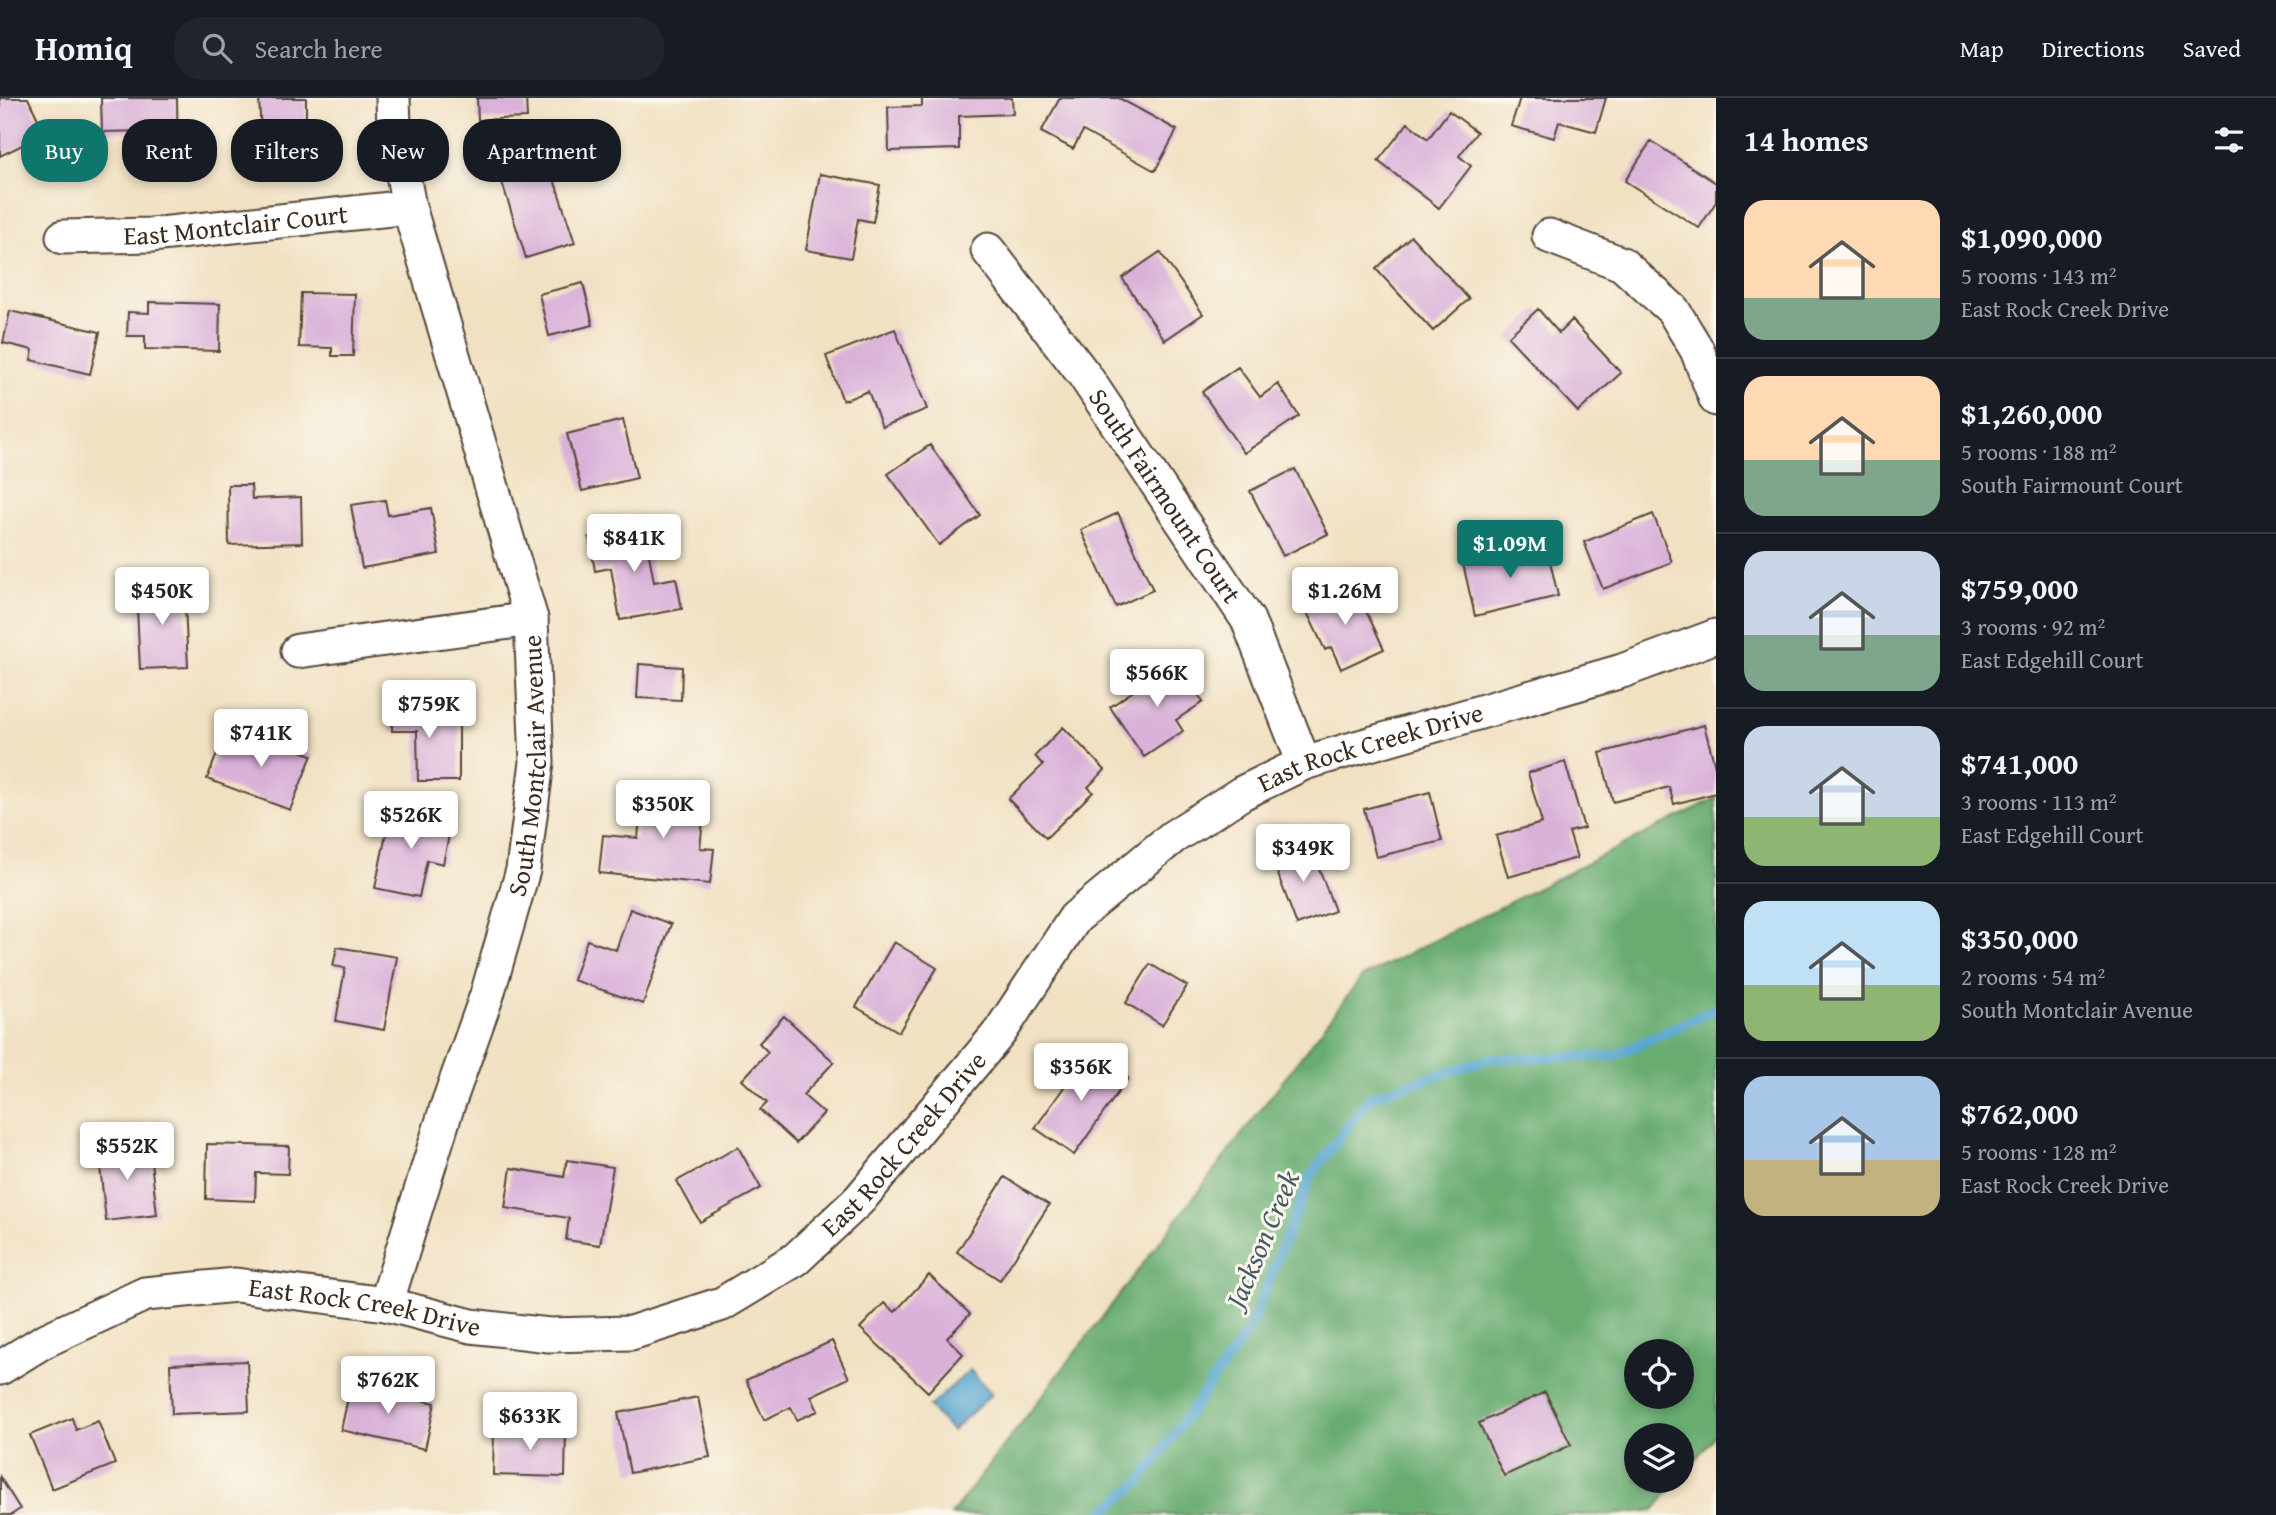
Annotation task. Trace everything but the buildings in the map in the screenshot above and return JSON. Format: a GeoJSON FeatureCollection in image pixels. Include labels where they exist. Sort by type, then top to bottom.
{"type":"FeatureCollection","features":[{"type":"Feature","properties":{"kind":"street","name":"South Montclair Avenue"},"geometry":{"type":"LineString","coordinates":[[386,1304],[447,1107],[487,995],[523,870],[537,762],[531,619],[409,207],[394,126],[393,98]]}},
{"type":"Feature","properties":{"kind":"street","name":"East Montclair Court"},"geometry":{"type":"LineString","coordinates":[[63,237],[151,235],[409,207]]}},
{"type":"Feature","properties":{"kind":"street"},"geometry":{"type":"LineString","coordinates":[[1549,236],[1622,264],[1673,310],[1698,349],[1716,399]]}},
{"type":"Feature","properties":{"kind":"street","name":"South Fairmount Court"},"geometry":{"type":"LineString","coordinates":[[988,250],[1085,376],[1248,620],[1304,763]]}},
{"type":"Feature","properties":{"kind":"street"},"geometry":{"type":"LineString","coordinates":[[298,651],[531,619]]}},
{"type":"Feature","properties":{"kind":"street","name":"East Rock Creek Drive"},"geometry":{"type":"LineString","coordinates":[[0,1368],[44,1341],[145,1294],[236,1285],[386,1304],[471,1326],[549,1335],[631,1333],[722,1304],[796,1259],[859,1200],[1000,1032],[1075,918],[1173,837],[1242,793],[1304,763],[1622,671],[1716,636]]}},
{"type":"Feature","properties":{"kind":"green space"},"geometry":{"type":"Polygon","coordinates":[[[1716,798],[1716,1434],[1694,1461],[1694,1423],[1624,1423],[1624,1493],[1668,1493],[1654,1510],[1611,1515],[951,1515],[1362,977],[1716,798]]]}},
{"type":"Feature","properties":{"kind":"water"},"geometry":{"type":"Polygon","coordinates":[[[970,1370],[992,1394],[952,1431],[929,1407],[970,1370]]]}},
{"type":"Feature","properties":{"kind":"waterway","name":"Jackson Creek"},"geometry":{"type":"LineString","coordinates":[[1100,1515],[1142,1480],[1250,1328],[1311,1176],[1370,1097],[1489,1059],[1614,1056],[1716,1009]]}}]}
